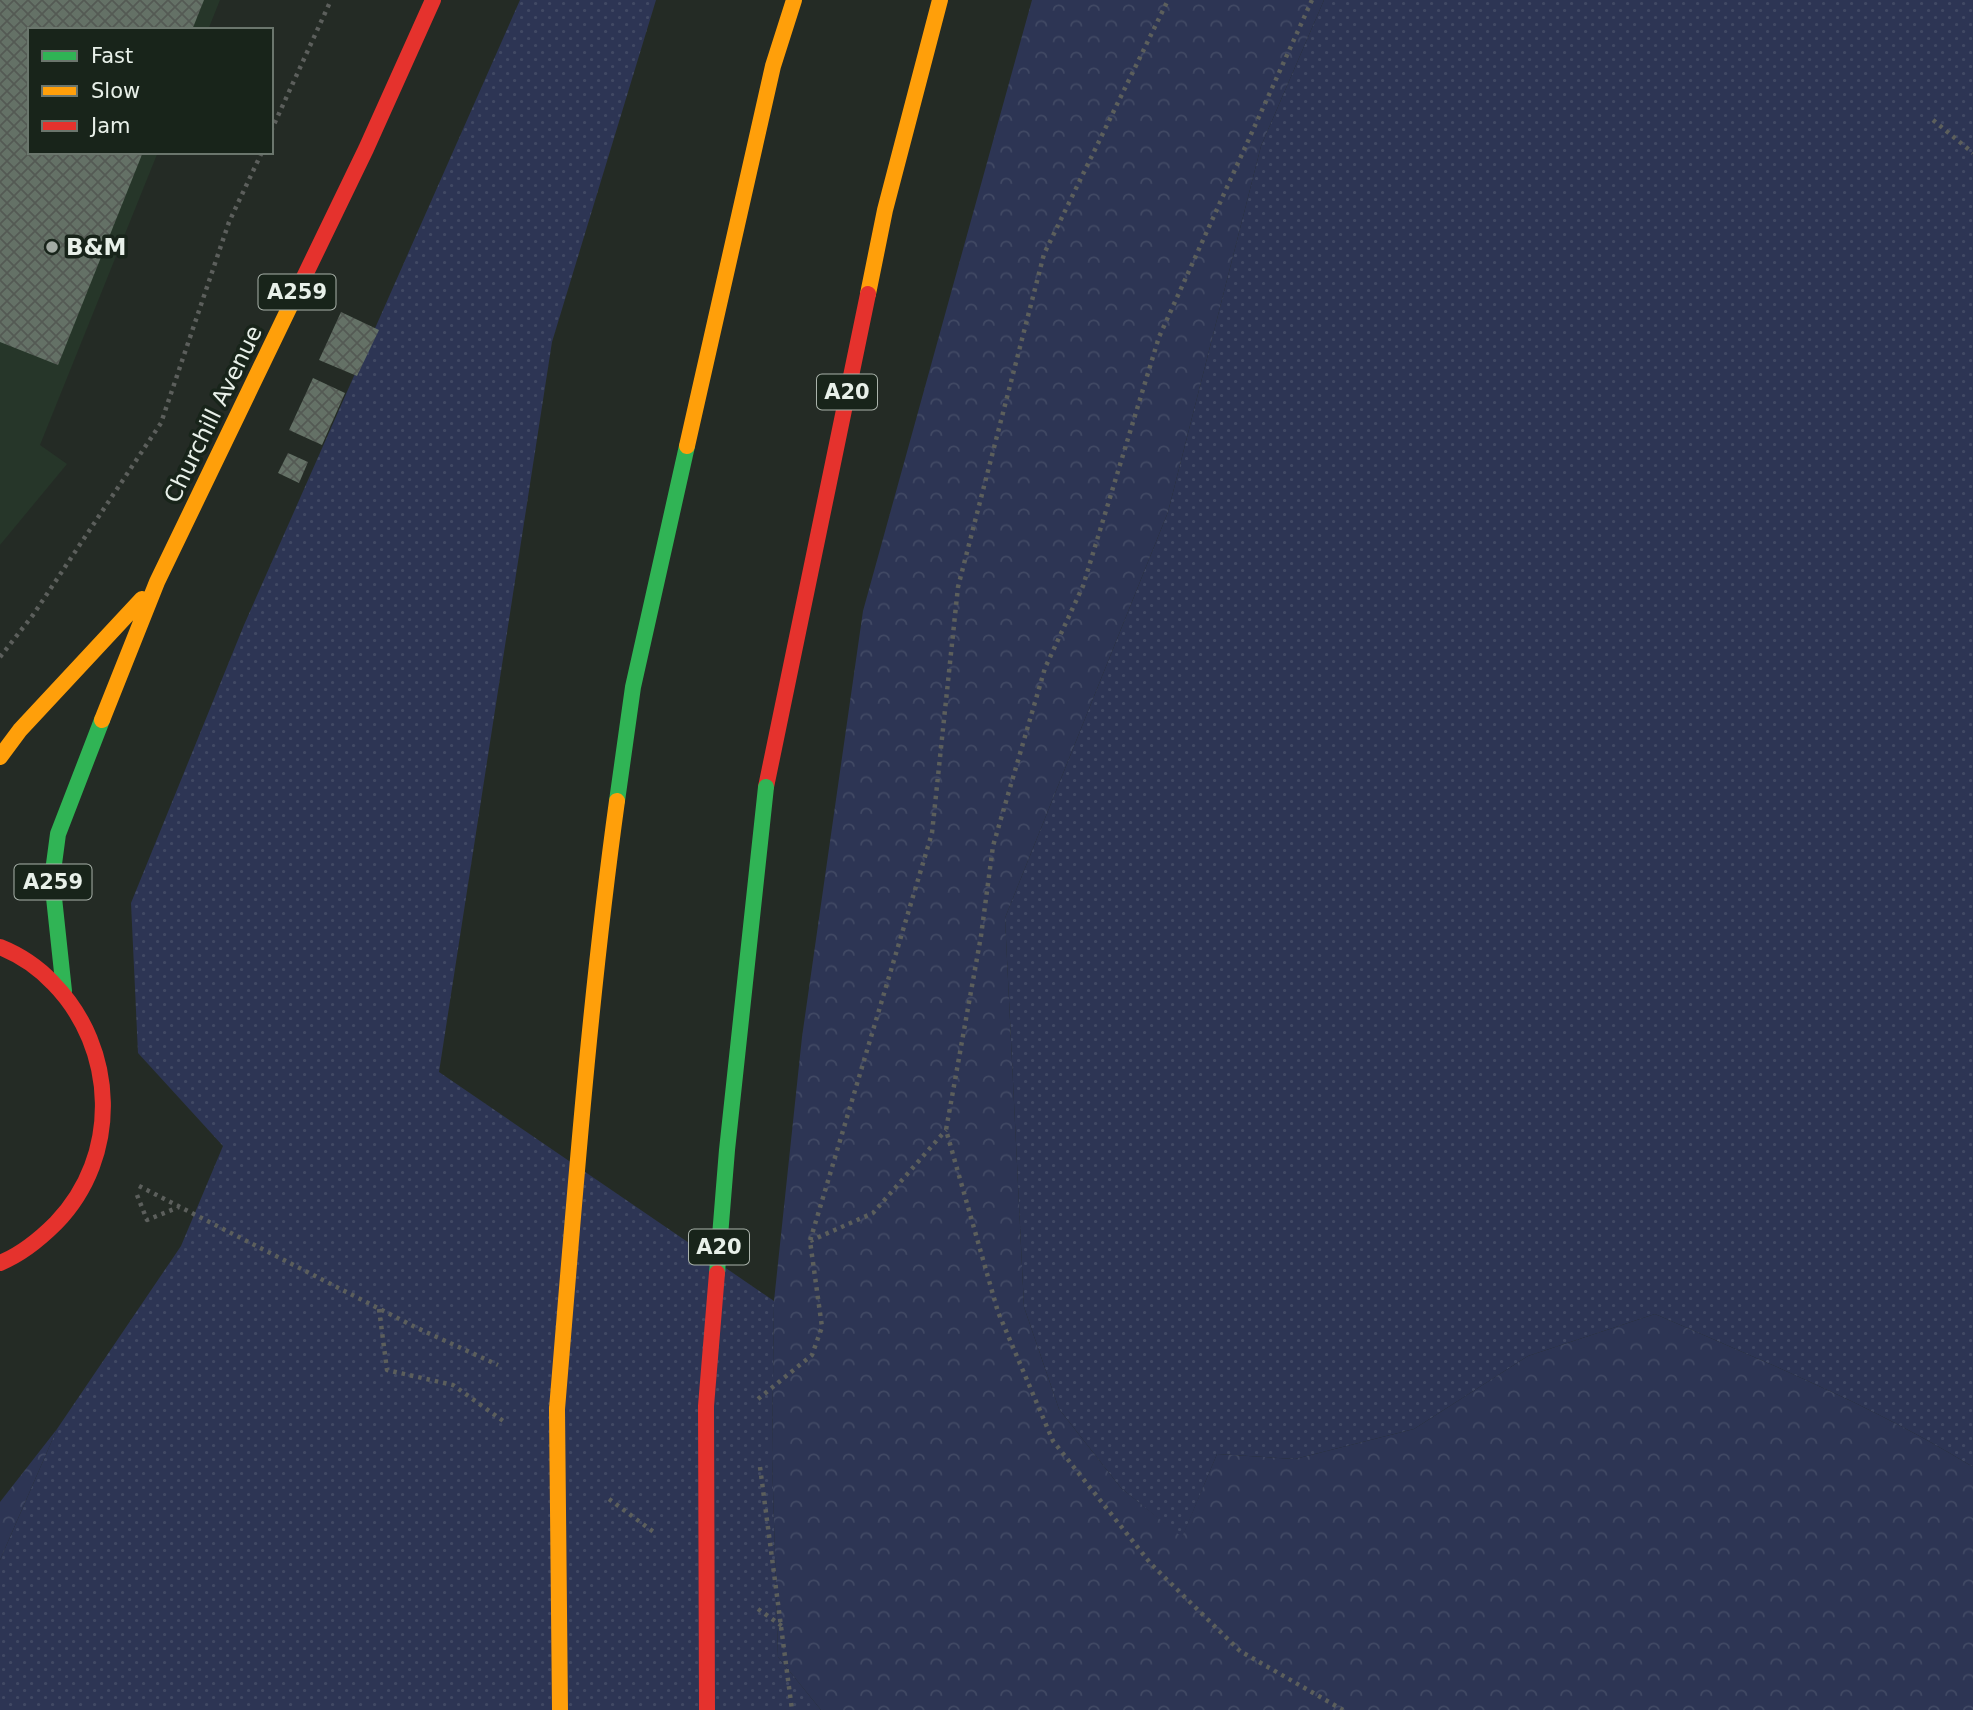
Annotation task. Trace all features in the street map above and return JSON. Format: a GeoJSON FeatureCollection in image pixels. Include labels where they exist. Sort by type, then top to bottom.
{"type":"FeatureCollection","features":[{"type":"Feature","properties":{"kind":"highway","name":"Churchill Avenue"},"geometry":{"type":"LineString","coordinates":[[64,991],[52,879],[58,834],[157,582],[366,149],[433,0]]}},
{"type":"Feature","properties":{"kind":"highway"},"geometry":{"type":"LineString","coordinates":[[560,1710],[557,1409],[581,1119],[603,904],[633,687],[772,66],[793,0]]}},
{"type":"Feature","properties":{"kind":"highway","name":"A20"},"geometry":{"type":"LineString","coordinates":[[707,1710],[706,1406],[727,1150],[766,786],[885,210],[940,0]]}},
{"type":"Feature","properties":{"kind":"highway","name":"Churchill Avenue"},"geometry":{"type":"LineString","coordinates":[[0,757],[20,730],[157,582]]}},
{"type":"Feature","properties":{"kind":"highway"},"geometry":{"type":"LineString","coordinates":[[0,947],[19,954],[64,991],[89,1030],[103,1073],[105,1119],[95,1164],[74,1203],[44,1236],[2,1267]]}},
{"type":"Feature","properties":{"kind":"path"},"geometry":{"type":"LineString","coordinates":[[273,127],[331,0]]}},
{"type":"Feature","properties":{"kind":"path"},"geometry":{"type":"LineString","coordinates":[[751,1405],[812,1355],[822,1327],[810,1241],[932,833],[958,587],[1044,254],[1168,0]]}},
{"type":"Feature","properties":{"kind":"path"},"geometry":{"type":"LineString","coordinates":[[1312,0],[1159,337],[1083,586],[1045,668],[992,846],[981,936],[946,1130],[999,1312],[1053,1441],[1151,1564],[1240,1651],[1343,1710]]}},
{"type":"Feature","properties":{"kind":"path"},"geometry":{"type":"LineString","coordinates":[[1933,120],[1973,153]]}},
{"type":"Feature","properties":{"kind":"path"},"geometry":{"type":"LineString","coordinates":[[0,657],[33,615],[161,423],[229,222],[261,154]]}},
{"type":"Feature","properties":{"kind":"path"},"geometry":{"type":"LineString","coordinates":[[810,1241],[873,1213],[946,1130]]}},
{"type":"Feature","properties":{"kind":"path"},"geometry":{"type":"LineString","coordinates":[[180,1207],[147,1220],[131,1182],[180,1207],[402,1321],[498,1365]]}},
{"type":"Feature","properties":{"kind":"path"},"geometry":{"type":"LineString","coordinates":[[759,1460],[792,1710]]}},
{"type":"Feature","properties":{"kind":"shaded area","name":"B&M"},"geometry":{"type":"Polygon","coordinates":[[[0,0],[220,0],[209,28],[28,28],[28,154],[157,154],[40,445],[67,464],[0,545],[0,0]]]}},
{"type":"Feature","properties":{"kind":"green space"},"geometry":{"type":"Polygon","coordinates":[[[520,0],[656,0],[552,342],[439,1072],[774,1301],[772,1455],[778,1657],[821,1710],[0,1710],[0,1560],[57,1429],[181,1246],[223,1146],[138,1053],[131,903],[244,625],[520,0]]]}},
{"type":"Feature","properties":{"kind":"green space"},"geometry":{"type":"Polygon","coordinates":[[[1032,0],[1324,0],[1261,146],[1168,512],[1005,918],[1024,1307],[1059,1409],[1121,1488],[1182,1537],[1217,1454],[1295,1459],[1414,1429],[1528,1356],[1655,1314],[1857,1404],[1973,1467],[1973,1710],[821,1710],[778,1657],[772,1455],[774,1301],[802,1037],[863,611],[1032,0]]]}},
{"type":"Feature","properties":{"kind":"green space"},"geometry":{"type":"Polygon","coordinates":[[[1324,0],[1973,0],[1973,1467],[1857,1404],[1655,1314],[1528,1356],[1414,1429],[1295,1459],[1217,1454],[1182,1538],[1121,1488],[1059,1409],[1024,1307],[1005,918],[1168,512],[1261,146],[1324,0]]]}},
{"type":"Feature","properties":{"kind":"green space"},"geometry":{"type":"Polygon","coordinates":[[[57,1429],[0,1560],[0,1502],[57,1429]]]}},
{"type":"Feature","properties":{"kind":"building","name":"B&M"},"geometry":{"type":"Polygon","coordinates":[[[0,0],[204,0],[193,28],[28,28],[28,154],[142,154],[58,365],[0,342],[0,0]]]}},
{"type":"Feature","properties":{"kind":"building"},"geometry":{"type":"Polygon","coordinates":[[[341,312],[379,330],[357,376],[319,360],[341,312]]]}},
{"type":"Feature","properties":{"kind":"building"},"geometry":{"type":"Polygon","coordinates":[[[313,378],[345,393],[322,445],[289,430],[313,378]]]}},
{"type":"Feature","properties":{"kind":"building"},"geometry":{"type":"Polygon","coordinates":[[[288,453],[308,462],[299,483],[278,473],[288,453]]]}},
{"type":"Feature","properties":{"kind":"traffic: fast"},"geometry":{"type":"LineString","coordinates":[[617,801],[633,687],[687,446]]}},
{"type":"Feature","properties":{"kind":"traffic: fast"},"geometry":{"type":"LineString","coordinates":[[64,991],[52,879],[58,834],[102,720]]}},
{"type":"Feature","properties":{"kind":"traffic: fast"},"geometry":{"type":"LineString","coordinates":[[717,1273],[727,1150],[766,787]]}},
{"type":"Feature","properties":{"kind":"traffic: slow"},"geometry":{"type":"LineString","coordinates":[[687,446],[773,66],[794,0]]}},
{"type":"Feature","properties":{"kind":"traffic: slow"},"geometry":{"type":"LineString","coordinates":[[868,294],[885,210],[940,0]]}},
{"type":"Feature","properties":{"kind":"traffic: slow"},"geometry":{"type":"LineString","coordinates":[[102,720],[157,582],[293,300]]}},
{"type":"Feature","properties":{"kind":"traffic: slow"},"geometry":{"type":"LineString","coordinates":[[0,757],[20,730],[142,599]]}},
{"type":"Feature","properties":{"kind":"traffic: slow"},"geometry":{"type":"LineString","coordinates":[[557,1409],[590,1029],[617,801]]}},
{"type":"Feature","properties":{"kind":"traffic: slow"},"geometry":{"type":"LineString","coordinates":[[557,1409],[560,1710]]}},
{"type":"Feature","properties":{"kind":"traffic: jam"},"geometry":{"type":"LineString","coordinates":[[293,300],[366,149],[433,0]]}},
{"type":"Feature","properties":{"kind":"traffic: jam"},"geometry":{"type":"LineString","coordinates":[[766,787],[868,294]]}},
{"type":"Feature","properties":{"kind":"traffic: jam"},"geometry":{"type":"LineString","coordinates":[[0,947],[41,972],[74,1009],[90,1038],[99,1070],[103,1102],[100,1135],[92,1166],[77,1196],[43,1235],[23,1251],[0,1263]]}},
{"type":"Feature","properties":{"kind":"traffic: jam"},"geometry":{"type":"LineString","coordinates":[[707,1710],[706,1406],[717,1273]]}},
{"type":"Feature","properties":{"kind":"place","name":"B&M"},"geometry":{"type":"Point","coordinates":[52,247]}}]}
